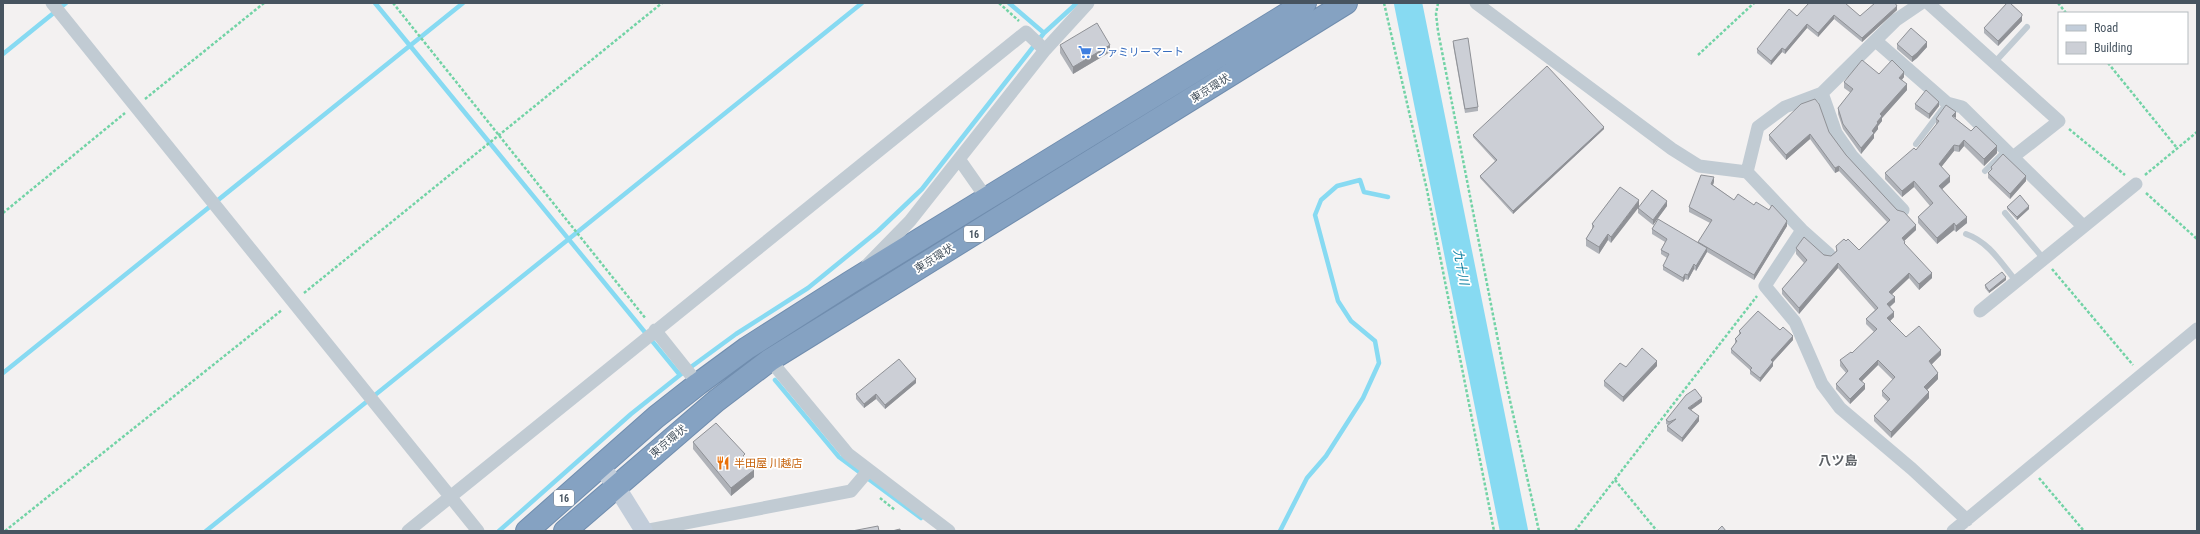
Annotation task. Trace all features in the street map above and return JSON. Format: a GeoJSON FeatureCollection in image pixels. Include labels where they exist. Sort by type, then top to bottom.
{"type":"FeatureCollection","features":[{"type":"Feature","properties":{"kind":"highway","name":"東京環状"},"geometry":{"type":"LineString","coordinates":[[527,531],[600,466],[698,384],[747,348],[849,283],[1305,3]]}},
{"type":"Feature","properties":{"kind":"highway","name":"東京環状"},"geometry":{"type":"LineString","coordinates":[[565,531],[716,401],[770,360],[1346,3]]}},
{"type":"Feature","properties":{"kind":"street"},"geometry":{"type":"LineString","coordinates":[[52,3],[478,531]]}},
{"type":"Feature","properties":{"kind":"street"},"geometry":{"type":"LineString","coordinates":[[849,283],[910,221],[1045,50],[1088,3]]}},
{"type":"Feature","properties":{"kind":"street"},"geometry":{"type":"LineString","coordinates":[[1476,3],[1672,149],[1699,166],[1747,172],[1802,230],[1829,254]]}},
{"type":"Feature","properties":{"kind":"street"},"geometry":{"type":"LineString","coordinates":[[1747,172],[1758,127],[1786,106],[1822,93],[1896,20],[1921,3]]}},
{"type":"Feature","properties":{"kind":"street"},"geometry":{"type":"LineString","coordinates":[[1928,3],[2059,121],[2010,154]]}},
{"type":"Feature","properties":{"kind":"street"},"geometry":{"type":"LineString","coordinates":[[408,531],[655,330],[1026,32],[1045,50]]}},
{"type":"Feature","properties":{"kind":"street"},"geometry":{"type":"LineString","coordinates":[[1876,41],[1947,103],[1962,107],[2082,226]]}},
{"type":"Feature","properties":{"kind":"street"},"geometry":{"type":"LineString","coordinates":[[1822,93],[1836,133],[1852,156],[1903,210]]}},
{"type":"Feature","properties":{"kind":"street"},"geometry":{"type":"LineString","coordinates":[[959,159],[987,199]]}},
{"type":"Feature","properties":{"kind":"street"},"geometry":{"type":"LineString","coordinates":[[1980,311],[2082,226],[2136,184]]}},
{"type":"Feature","properties":{"kind":"street"},"geometry":{"type":"LineString","coordinates":[[1802,230],[1764,286],[1795,322],[1822,384],[1840,408],[1912,469],[1967,520]]}},
{"type":"Feature","properties":{"kind":"street"},"geometry":{"type":"LineString","coordinates":[[1953,531],[2197,329]]}},
{"type":"Feature","properties":{"kind":"street"},"geometry":{"type":"LineString","coordinates":[[655,330],[698,384]]}},
{"type":"Feature","properties":{"kind":"street"},"geometry":{"type":"LineString","coordinates":[[770,360],[865,476],[949,531]]}},
{"type":"Feature","properties":{"kind":"street"},"geometry":{"type":"LineString","coordinates":[[600,466],[616,486],[644,531],[851,491],[865,476]]}},
{"type":"Feature","properties":{"kind":"lane"},"geometry":{"type":"LineString","coordinates":[[1995,62],[2027,27]]}},
{"type":"Feature","properties":{"kind":"lane"},"geometry":{"type":"LineString","coordinates":[[1916,144],[1947,103]]}},
{"type":"Feature","properties":{"kind":"lane"},"geometry":{"type":"LineString","coordinates":[[1985,171],[2010,154]]}},
{"type":"Feature","properties":{"kind":"lane"},"geometry":{"type":"LineString","coordinates":[[2004,213],[2043,258]]}},
{"type":"Feature","properties":{"kind":"lane"},"geometry":{"type":"LineString","coordinates":[[1966,234],[1978,238],[1986,245],[2016,281]]}},
{"type":"Feature","properties":{"kind":"path"},"geometry":{"type":"LineString","coordinates":[[3,213],[264,3]]}},
{"type":"Feature","properties":{"kind":"path"},"geometry":{"type":"LineString","coordinates":[[393,3],[655,330]]}},
{"type":"Feature","properties":{"kind":"path"},"geometry":{"type":"LineString","coordinates":[[5,531],[293,302],[662,3]]}},
{"type":"Feature","properties":{"kind":"path"},"geometry":{"type":"LineString","coordinates":[[998,3],[1019,21],[1026,32]]}},
{"type":"Feature","properties":{"kind":"path"},"geometry":{"type":"LineString","coordinates":[[1384,3],[1426,190],[1494,531]]}},
{"type":"Feature","properties":{"kind":"path"},"geometry":{"type":"LineString","coordinates":[[1438,3],[1436,14],[1438,31],[1507,386],[1539,531]]}},
{"type":"Feature","properties":{"kind":"path"},"geometry":{"type":"LineString","coordinates":[[1698,55],[1754,3]]}},
{"type":"Feature","properties":{"kind":"path"},"geometry":{"type":"LineString","coordinates":[[2058,3],[2065,12]]}},
{"type":"Feature","properties":{"kind":"path"},"geometry":{"type":"LineString","coordinates":[[2109,64],[2177,148]]}},
{"type":"Feature","properties":{"kind":"path"},"geometry":{"type":"LineString","coordinates":[[2136,184],[2197,132]]}},
{"type":"Feature","properties":{"kind":"path"},"geometry":{"type":"LineString","coordinates":[[2043,258],[2140,375]]}},
{"type":"Feature","properties":{"kind":"path"},"geometry":{"type":"LineString","coordinates":[[1575,531],[1764,286]]}},
{"type":"Feature","properties":{"kind":"path"},"geometry":{"type":"LineString","coordinates":[[2030,467],[2084,531]]}},
{"type":"Feature","properties":{"kind":"path"},"geometry":{"type":"LineString","coordinates":[[1615,480],[1657,531]]}},
{"type":"Feature","properties":{"kind":"building"},"geometry":{"type":"Polygon","coordinates":[[[1809,3],[1845,3],[1860,16],[1875,3],[1895,3],[1897,6],[1862,38],[1834,15],[1818,33],[1807,24],[1785,50],[1782,48],[1771,61],[1757,49],[1789,9],[1797,16],[1809,3]]]}},
{"type":"Feature","properties":{"kind":"building"},"geometry":{"type":"Polygon","coordinates":[[[2007,3],[2010,3],[2022,14],[2022,16],[1998,41],[1984,28],[2007,3]]]}},
{"type":"Feature","properties":{"kind":"building","name":"ファミリーマート"},"geometry":{"type":"Polygon","coordinates":[[[1097,23],[1110,45],[1073,67],[1060,45],[1097,23]]]}},
{"type":"Feature","properties":{"kind":"building"},"geometry":{"type":"Polygon","coordinates":[[[1911,28],[1927,42],[1912,57],[1897,44],[1911,28]]]}},
{"type":"Feature","properties":{"kind":"building"},"geometry":{"type":"Polygon","coordinates":[[[1468,38],[1478,107],[1465,109],[1453,41],[1468,38]]]}},
{"type":"Feature","properties":{"kind":"building"},"geometry":{"type":"Polygon","coordinates":[[[1862,60],[1879,74],[1892,60],[1904,72],[1899,78],[1907,84],[1880,114],[1882,116],[1872,131],[1874,133],[1861,148],[1843,124],[1838,108],[1853,89],[1844,82],[1862,60]]]}},
{"type":"Feature","properties":{"kind":"building"},"geometry":{"type":"Polygon","coordinates":[[[1547,66],[1604,127],[1513,211],[1480,176],[1497,160],[1473,135],[1547,66]]]}},
{"type":"Feature","properties":{"kind":"building"},"geometry":{"type":"Polygon","coordinates":[[[1926,90],[1939,102],[1929,114],[1915,104],[1926,90]]]}},
{"type":"Feature","properties":{"kind":"building"},"geometry":{"type":"Polygon","coordinates":[[[1815,99],[1819,104],[1829,132],[1846,155],[1897,210],[1904,212],[1916,225],[1902,238],[1905,242],[1904,243],[1932,273],[1919,284],[1909,273],[1889,292],[1895,297],[1887,304],[1894,312],[1887,318],[1906,337],[1919,326],[1941,350],[1929,361],[1938,373],[1924,387],[1929,392],[1891,432],[1874,416],[1890,399],[1882,391],[1895,377],[1878,360],[1859,379],[1865,384],[1850,399],[1836,384],[1848,371],[1840,360],[1851,352],[1852,353],[1877,329],[1866,319],[1878,308],[1838,263],[1799,308],[1782,289],[1807,260],[1796,248],[1804,237],[1824,255],[1831,256],[1837,251],[1836,246],[1844,239],[1846,241],[1848,239],[1859,250],[1890,220],[1839,166],[1835,168],[1810,134],[1786,155],[1769,135],[1801,104],[1815,99]]]}},
{"type":"Feature","properties":{"kind":"building"},"geometry":{"type":"Polygon","coordinates":[[[1946,105],[1956,112],[1952,116],[1971,131],[1976,126],[1997,146],[1984,159],[1964,140],[1959,146],[1954,145],[1939,164],[1950,176],[1939,186],[1967,217],[1956,226],[1954,223],[1937,238],[1918,217],[1933,203],[1914,181],[1902,191],[1885,173],[1914,148],[1916,150],[1939,121],[1936,119],[1946,105]]]}},
{"type":"Feature","properties":{"kind":"building"},"geometry":{"type":"Polygon","coordinates":[[[2003,154],[2026,176],[2010,194],[1988,173],[1992,169],[1991,167],[2003,154]]]}},
{"type":"Feature","properties":{"kind":"building"},"geometry":{"type":"Polygon","coordinates":[[[1701,175],[1714,177],[1711,184],[1734,200],[1738,194],[1754,205],[1756,202],[1769,210],[1772,205],[1787,221],[1754,275],[1698,242],[1712,220],[1689,207],[1701,175]]]}},
{"type":"Feature","properties":{"kind":"building"},"geometry":{"type":"Polygon","coordinates":[[[1620,187],[1639,200],[1611,237],[1608,234],[1599,247],[1586,239],[1594,226],[1592,224],[1620,187]]]}},
{"type":"Feature","properties":{"kind":"building"},"geometry":{"type":"Polygon","coordinates":[[[1652,190],[1667,201],[1653,220],[1638,208],[1652,190]]]}},
{"type":"Feature","properties":{"kind":"building"},"geometry":{"type":"Polygon","coordinates":[[[2020,195],[2029,206],[2017,217],[2007,207],[2020,195]]]}},
{"type":"Feature","properties":{"kind":"building"},"geometry":{"type":"Polygon","coordinates":[[[1658,219],[1707,248],[1696,266],[1694,264],[1688,275],[1685,274],[1683,278],[1663,266],[1669,254],[1661,250],[1667,239],[1652,229],[1658,219]]]}},
{"type":"Feature","properties":{"kind":"building"},"geometry":{"type":"Polygon","coordinates":[[[2002,272],[2006,277],[1989,291],[1985,285],[2002,272]]]}},
{"type":"Feature","properties":{"kind":"building"},"geometry":{"type":"Polygon","coordinates":[[[1758,311],[1780,330],[1783,327],[1793,336],[1771,360],[1773,362],[1760,378],[1750,370],[1752,368],[1731,349],[1737,341],[1735,339],[1741,333],[1739,331],[1758,311]]]}},
{"type":"Feature","properties":{"kind":"building"},"geometry":{"type":"Polygon","coordinates":[[[1642,348],[1657,361],[1623,397],[1604,381],[1620,363],[1626,367],[1642,348]]]}},
{"type":"Feature","properties":{"kind":"building"},"geometry":{"type":"Polygon","coordinates":[[[899,359],[916,379],[885,405],[876,394],[864,404],[856,394],[899,359]]]}},
{"type":"Feature","properties":{"kind":"building"},"geometry":{"type":"Polygon","coordinates":[[[1695,389],[1702,398],[1688,408],[1699,416],[1682,438],[1667,426],[1676,419],[1669,422],[1666,420],[1686,395],[1695,389]]]}},
{"type":"Feature","properties":{"kind":"building"},"geometry":{"type":"Polygon","coordinates":[[[716,423],[745,454],[743,456],[754,470],[731,488],[693,442],[716,423]]]}},
{"type":"Feature","properties":{"kind":"building"},"geometry":{"type":"Polygon","coordinates":[[[878,526],[879,531],[852,531],[878,526]]]}},
{"type":"Feature","properties":{"kind":"building"},"geometry":{"type":"Polygon","coordinates":[[[1722,526],[1726,531],[1717,531],[1722,526]]]}},
{"type":"Feature","properties":{"kind":"waterway"},"geometry":{"type":"LineString","coordinates":[[3,54],[66,3]]}},
{"type":"Feature","properties":{"kind":"waterway"},"geometry":{"type":"LineString","coordinates":[[375,3],[680,375],[736,334],[808,288],[878,231],[922,189],[1044,33],[1077,3]]}},
{"type":"Feature","properties":{"kind":"waterway"},"geometry":{"type":"LineString","coordinates":[[3,373],[463,3]]}},
{"type":"Feature","properties":{"kind":"waterway"},"geometry":{"type":"LineString","coordinates":[[206,531],[862,3]]}},
{"type":"Feature","properties":{"kind":"waterway"},"geometry":{"type":"LineString","coordinates":[[1009,3],[1044,33]]}},
{"type":"Feature","properties":{"kind":"waterway","name":"九十川"},"geometry":{"type":"LineString","coordinates":[[1408,3],[1514,531]]}},
{"type":"Feature","properties":{"kind":"waterway"},"geometry":{"type":"LineString","coordinates":[[1280,531],[1307,478],[1326,456],[1363,398],[1379,363],[1375,341],[1351,321],[1338,301],[1315,215],[1321,200],[1337,186],[1360,180],[1364,192],[1388,197]]}},
{"type":"Feature","properties":{"kind":"waterway"},"geometry":{"type":"LineString","coordinates":[[499,531],[631,414],[680,375]]}},
{"type":"Feature","properties":{"kind":"waterway"},"geometry":{"type":"LineString","coordinates":[[775,380],[839,457],[921,518]]}},
{"type":"Feature","properties":{"kind":"place","name":"ファミリーマート"},"geometry":{"type":"Point","coordinates":[1085,52]}},
{"type":"Feature","properties":{"kind":"place","name":"半田屋 川越店"},"geometry":{"type":"Point","coordinates":[723,463]}},
{"type":"Feature","properties":{"kind":"district","name":"八ツ島"},"geometry":{"type":"Point","coordinates":[1838,460]}}]}
